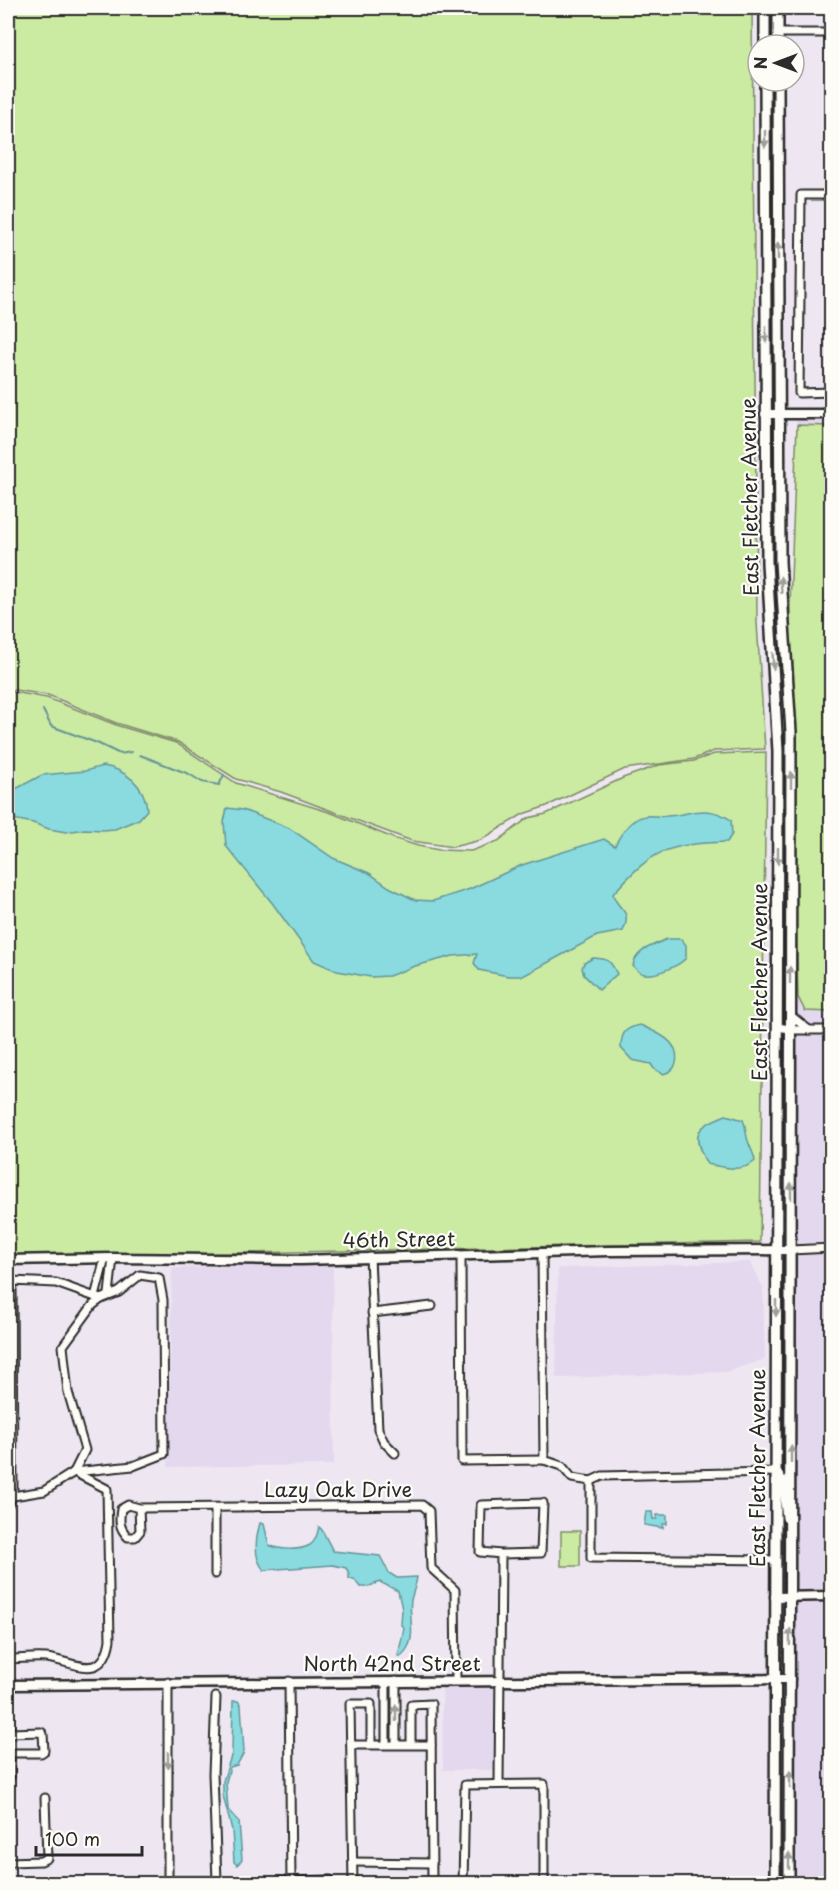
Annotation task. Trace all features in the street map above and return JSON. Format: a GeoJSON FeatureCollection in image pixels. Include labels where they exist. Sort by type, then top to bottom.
{"type":"FeatureCollection","features":[{"type":"Feature","properties":{"kind":"main road"},"geometry":{"type":"LineString","coordinates":[[765,8],[765,33]]}},
{"type":"Feature","properties":{"kind":"main road"},"geometry":{"type":"LineString","coordinates":[[777,33],[778,8]]}},
{"type":"Feature","properties":{"kind":"main road","name":"East Fletcher Avenue"},"geometry":{"type":"LineString","coordinates":[[765,93],[767,563],[778,752],[775,1884]]}},
{"type":"Feature","properties":{"kind":"main road","name":"East Fletcher Avenue"},"geometry":{"type":"LineString","coordinates":[[778,93],[780,562],[791,732],[790,1015],[793,1030],[789,1884]]}},
{"type":"Feature","properties":{"kind":"main road"},"geometry":{"type":"LineString","coordinates":[[776,1472],[783,1482],[783,1499],[791,1535]]}},
{"type":"Feature","properties":{"kind":"street"},"geometry":{"type":"LineString","coordinates":[[806,33],[831,33]]}},
{"type":"Feature","properties":{"kind":"street"},"geometry":{"type":"LineString","coordinates":[[831,195],[801,195],[799,393],[831,392]]}},
{"type":"Feature","properties":{"kind":"street"},"geometry":{"type":"LineString","coordinates":[[765,414],[831,414]]}},
{"type":"Feature","properties":{"kind":"street"},"geometry":{"type":"LineString","coordinates":[[790,1015],[809,1030]]}},
{"type":"Feature","properties":{"kind":"street"},"geometry":{"type":"LineString","coordinates":[[777,1027],[793,1030],[831,1030]]}},
{"type":"Feature","properties":{"kind":"street"},"geometry":{"type":"LineString","coordinates":[[791,1250],[831,1248]]}},
{"type":"Feature","properties":{"kind":"street","name":"46th Street"},"geometry":{"type":"LineString","coordinates":[[8,1260],[109,1258],[300,1260],[608,1251],[791,1250]]}},
{"type":"Feature","properties":{"kind":"street"},"geometry":{"type":"LineString","coordinates":[[542,1253],[544,1460]]}},
{"type":"Feature","properties":{"kind":"street"},"geometry":{"type":"LineString","coordinates":[[461,1256],[462,1461],[544,1460],[562,1466],[572,1478],[591,1481],[602,1476],[776,1472]]}},
{"type":"Feature","properties":{"kind":"street"},"geometry":{"type":"LineString","coordinates":[[370,1257],[378,1429],[384,1442],[395,1453]]}},
{"type":"Feature","properties":{"kind":"street"},"geometry":{"type":"LineString","coordinates":[[109,1258],[109,1294]]}},
{"type":"Feature","properties":{"kind":"street"},"geometry":{"type":"LineString","coordinates":[[74,1472],[85,1450],[68,1392],[63,1346],[93,1305],[109,1258]]}},
{"type":"Feature","properties":{"kind":"street"},"geometry":{"type":"LineString","coordinates":[[8,1504],[10,1495],[12,1281],[56,1282],[96,1297],[119,1292],[140,1275],[159,1278],[163,1300],[164,1454],[133,1466],[74,1472],[44,1491],[10,1495]]}},
{"type":"Feature","properties":{"kind":"street"},"geometry":{"type":"LineString","coordinates":[[372,1312],[432,1306]]}},
{"type":"Feature","properties":{"kind":"street"},"geometry":{"type":"LineString","coordinates":[[8,1659],[46,1658],[89,1667],[100,1664],[108,1653],[110,1640],[107,1489],[74,1472]]}},
{"type":"Feature","properties":{"kind":"street"},"geometry":{"type":"LineString","coordinates":[[591,1481],[591,1558],[776,1560]]}},
{"type":"Feature","properties":{"kind":"street"},"geometry":{"type":"LineString","coordinates":[[543,1503],[541,1553],[501,1554],[480,1552],[481,1505],[543,1503]]}},
{"type":"Feature","properties":{"kind":"street"},"geometry":{"type":"LineString","coordinates":[[128,1505],[139,1508],[140,1531],[135,1537],[128,1537],[119,1521],[121,1509],[128,1505]]}},
{"type":"Feature","properties":{"kind":"street","name":"Lazy Oak Drive"},"geometry":{"type":"LineString","coordinates":[[139,1508],[422,1505],[429,1511],[431,1568],[455,1590],[456,1680]]}},
{"type":"Feature","properties":{"kind":"street"},"geometry":{"type":"LineString","coordinates":[[214,1508],[215,1574]]}},
{"type":"Feature","properties":{"kind":"street"},"geometry":{"type":"LineString","coordinates":[[499,1783],[501,1554]]}},
{"type":"Feature","properties":{"kind":"street"},"geometry":{"type":"LineString","coordinates":[[775,1597],[831,1596]]}},
{"type":"Feature","properties":{"kind":"street","name":"North 42nd Street"},"geometry":{"type":"LineString","coordinates":[[8,1685],[790,1678]]}},
{"type":"Feature","properties":{"kind":"street"},"geometry":{"type":"LineString","coordinates":[[396,1681],[396,1744]]}},
{"type":"Feature","properties":{"kind":"street"},"geometry":{"type":"LineString","coordinates":[[168,1682],[168,1881],[217,1881],[213,1774],[216,1700]]}},
{"type":"Feature","properties":{"kind":"street"},"geometry":{"type":"LineString","coordinates":[[289,1682],[291,1882]]}},
{"type":"Feature","properties":{"kind":"street"},"geometry":{"type":"LineString","coordinates":[[386,1682],[386,1744]]}},
{"type":"Feature","properties":{"kind":"street"},"geometry":{"type":"LineString","coordinates":[[9,1696],[10,1777]]}},
{"type":"Feature","properties":{"kind":"street"},"geometry":{"type":"LineString","coordinates":[[353,1884],[350,1704],[371,1704],[371,1744]]}},
{"type":"Feature","properties":{"kind":"street"},"geometry":{"type":"LineString","coordinates":[[411,1744],[411,1705],[431,1704],[432,1884]]}},
{"type":"Feature","properties":{"kind":"street"},"geometry":{"type":"LineString","coordinates":[[9,1737],[41,1732],[43,1734],[44,1751],[41,1753],[10,1753]]}},
{"type":"Feature","properties":{"kind":"street"},"geometry":{"type":"LineString","coordinates":[[351,1745],[431,1745]]}},
{"type":"Feature","properties":{"kind":"street"},"geometry":{"type":"LineString","coordinates":[[464,1884],[465,1785],[499,1783],[544,1784],[544,1884]]}},
{"type":"Feature","properties":{"kind":"street"},"geometry":{"type":"LineString","coordinates":[[8,1863],[40,1861],[47,1858],[45,1798]]}},
{"type":"Feature","properties":{"kind":"street"},"geometry":{"type":"LineString","coordinates":[[353,1863],[432,1863]]}},
{"type":"Feature","properties":{"kind":"street"},"geometry":{"type":"LineString","coordinates":[[239,1883],[330,1880]]}},
{"type":"Feature","properties":{"kind":"shaded area"},"geometry":{"type":"Polygon","coordinates":[[[796,408],[831,408],[832,1883],[793,1884],[796,408]]]}},
{"type":"Feature","properties":{"kind":"shaded area"},"geometry":{"type":"Polygon","coordinates":[[[750,1262],[763,1288],[765,1359],[726,1372],[556,1378],[558,1268],[750,1262]]]}},
{"type":"Feature","properties":{"kind":"shaded area"},"geometry":{"type":"Polygon","coordinates":[[[333,1263],[334,1465],[168,1467],[172,1268],[333,1263]]]}},
{"type":"Feature","properties":{"kind":"shaded area"},"geometry":{"type":"Polygon","coordinates":[[[495,1685],[495,1770],[443,1770],[442,1686],[495,1685]]]}},
{"type":"Feature","properties":{"kind":"green space"},"geometry":{"type":"Polygon","coordinates":[[[8,8],[752,8],[752,33],[746,33],[746,93],[753,93],[757,623],[765,749],[714,751],[694,759],[625,769],[547,806],[523,814],[481,840],[453,847],[412,841],[281,792],[236,779],[178,742],[116,723],[48,695],[8,689],[8,8]]]}},
{"type":"Feature","properties":{"kind":"green space"},"geometry":{"type":"Polygon","coordinates":[[[797,425],[831,426],[832,884],[827,980],[831,988],[831,1012],[805,1011],[798,997],[789,631],[797,425]]]}},
{"type":"Feature","properties":{"kind":"green space"},"geometry":{"type":"Polygon","coordinates":[[[8,691],[47,698],[119,726],[176,743],[236,783],[332,813],[393,838],[439,850],[471,851],[498,841],[528,818],[546,814],[623,778],[659,765],[694,761],[714,754],[766,752],[760,1242],[8,1258],[8,691]]]}},
{"type":"Feature","properties":{"kind":"green space"},"geometry":{"type":"Polygon","coordinates":[[[561,1531],[580,1531],[580,1566],[561,1566],[561,1531]]]}},
{"type":"Feature","properties":{"kind":"water"},"geometry":{"type":"Polygon","coordinates":[[[103,766],[126,775],[143,793],[147,810],[139,819],[115,829],[85,829],[66,832],[8,818],[8,793],[42,775],[85,771],[103,766]]]}},
{"type":"Feature","properties":{"kind":"water"},"geometry":{"type":"Polygon","coordinates":[[[227,808],[243,810],[289,828],[333,858],[369,873],[389,887],[415,900],[433,901],[470,889],[522,865],[604,839],[615,846],[629,825],[643,816],[700,811],[715,812],[731,820],[732,834],[727,842],[675,847],[651,858],[613,894],[626,914],[623,931],[597,936],[523,976],[508,976],[479,970],[474,963],[477,954],[453,956],[389,976],[371,977],[337,971],[314,961],[273,904],[226,846],[224,822],[227,808]]]}},
{"type":"Feature","properties":{"kind":"water"},"geometry":{"type":"Polygon","coordinates":[[[667,939],[681,939],[686,945],[686,958],[683,961],[672,968],[652,974],[641,973],[633,966],[641,952],[667,939]]]}},
{"type":"Feature","properties":{"kind":"water"},"geometry":{"type":"Polygon","coordinates":[[[593,958],[608,961],[617,974],[599,990],[584,975],[582,968],[584,963],[593,958]]]}},
{"type":"Feature","properties":{"kind":"water"},"geometry":{"type":"Polygon","coordinates":[[[640,1025],[660,1034],[671,1043],[677,1055],[676,1063],[671,1070],[663,1074],[654,1069],[651,1064],[632,1060],[621,1048],[625,1032],[640,1025]]]}},
{"type":"Feature","properties":{"kind":"water"},"geometry":{"type":"Polygon","coordinates":[[[726,1115],[743,1120],[755,1161],[750,1165],[732,1168],[707,1164],[699,1145],[699,1132],[708,1123],[726,1115]]]}},
{"type":"Feature","properties":{"kind":"water"},"geometry":{"type":"Polygon","coordinates":[[[646,1512],[652,1512],[653,1519],[657,1519],[657,1515],[667,1515],[667,1524],[663,1524],[663,1528],[644,1525],[646,1512]]]}},
{"type":"Feature","properties":{"kind":"water"},"geometry":{"type":"Polygon","coordinates":[[[260,1523],[264,1524],[269,1545],[273,1547],[290,1549],[306,1547],[314,1541],[319,1527],[333,1551],[380,1556],[389,1573],[397,1578],[417,1577],[410,1608],[412,1630],[410,1643],[401,1656],[398,1656],[404,1628],[401,1625],[402,1609],[398,1591],[380,1582],[360,1587],[354,1579],[349,1579],[346,1568],[333,1565],[264,1570],[257,1554],[260,1523]]]}},
{"type":"Feature","properties":{"kind":"water"},"geometry":{"type":"Polygon","coordinates":[[[233,1701],[238,1701],[241,1705],[244,1752],[237,1765],[230,1767],[226,1782],[228,1810],[239,1822],[242,1860],[237,1865],[234,1862],[232,1830],[223,1796],[223,1781],[232,1753],[233,1701]]]}},
{"type":"Feature","properties":{"kind":"waterway"},"geometry":{"type":"LineString","coordinates":[[43,710],[51,726],[120,754],[131,752]]}},
{"type":"Feature","properties":{"kind":"waterway"},"geometry":{"type":"LineString","coordinates":[[140,755],[189,774],[202,782],[219,785],[224,775]]}}]}
